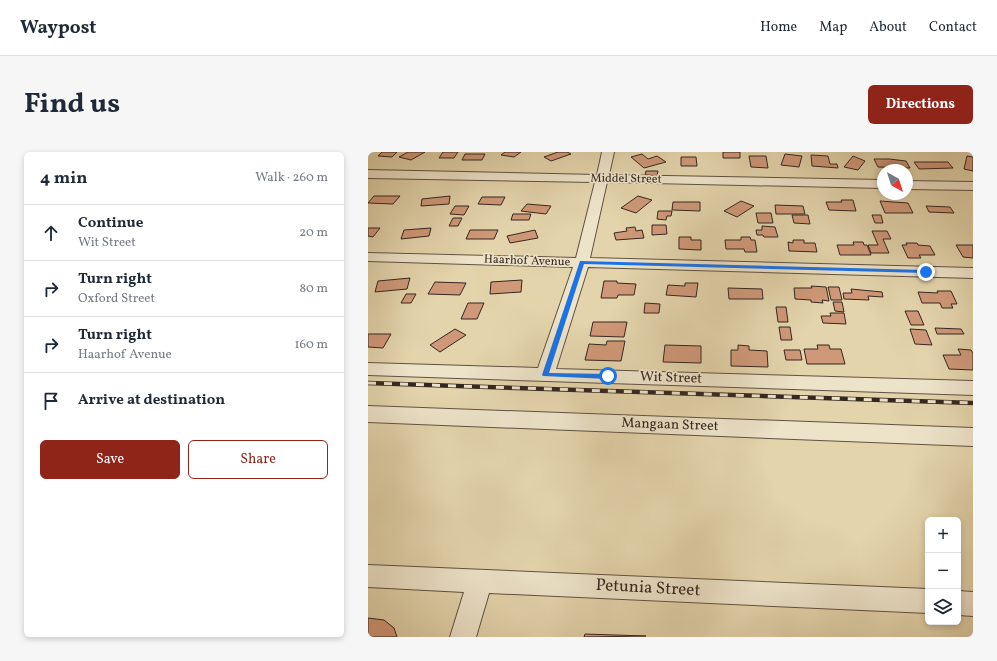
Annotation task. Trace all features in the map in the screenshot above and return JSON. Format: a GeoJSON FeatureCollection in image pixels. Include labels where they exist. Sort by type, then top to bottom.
{"type":"FeatureCollection","features":[{"type":"Feature","properties":{"kind":"street"},"geometry":{"type":"LineString","coordinates":[[545,375],[582,262],[608,152]]}},
{"type":"Feature","properties":{"kind":"street","name":"Middel Street"},"geometry":{"type":"LineString","coordinates":[[368,174],[877,184]]}},
{"type":"Feature","properties":{"kind":"street"},"geometry":{"type":"LineString","coordinates":[[913,185],[973,186]]}},
{"type":"Feature","properties":{"kind":"street","name":"Haarhof Avenue"},"geometry":{"type":"LineString","coordinates":[[368,257],[973,273]]}},
{"type":"Feature","properties":{"kind":"street","name":"Wit Street"},"geometry":{"type":"LineString","coordinates":[[368,369],[973,388]]}},
{"type":"Feature","properties":{"kind":"street","name":"Mangaan Street"},"geometry":{"type":"LineString","coordinates":[[368,414],[973,437]]}},
{"type":"Feature","properties":{"kind":"street","name":"Petunia Street"},"geometry":{"type":"LineString","coordinates":[[368,576],[925,601]]}},
{"type":"Feature","properties":{"kind":"street"},"geometry":{"type":"LineString","coordinates":[[464,637],[480,581]]}},
{"type":"Feature","properties":{"kind":"street"},"geometry":{"type":"LineString","coordinates":[[961,603],[973,604]]}},
{"type":"Feature","properties":{"kind":"building"},"geometry":{"type":"Polygon","coordinates":[[[382,152],[397,152],[392,157],[378,156],[382,152]]]}},
{"type":"Feature","properties":{"kind":"building"},"geometry":{"type":"Polygon","coordinates":[[[408,152],[425,152],[411,160],[399,157],[408,152]]]}},
{"type":"Feature","properties":{"kind":"building"},"geometry":{"type":"Polygon","coordinates":[[[443,152],[458,152],[454,158],[439,158],[443,152]]]}},
{"type":"Feature","properties":{"kind":"building"},"geometry":{"type":"Polygon","coordinates":[[[505,152],[521,152],[514,157],[501,155],[505,152]]]}},
{"type":"Feature","properties":{"kind":"building"},"geometry":{"type":"Polygon","coordinates":[[[558,152],[567,152],[571,154],[551,161],[544,157],[558,152]]]}},
{"type":"Feature","properties":{"kind":"building"},"geometry":{"type":"Polygon","coordinates":[[[723,152],[740,152],[740,158],[723,158],[723,152]]]}},
{"type":"Feature","properties":{"kind":"building"},"geometry":{"type":"Polygon","coordinates":[[[465,154],[485,154],[482,160],[462,160],[465,154]]]}},
{"type":"Feature","properties":{"kind":"building"},"geometry":{"type":"Polygon","coordinates":[[[642,154],[648,159],[657,156],[666,162],[644,168],[631,157],[642,154]]]}},
{"type":"Feature","properties":{"kind":"building"},"geometry":{"type":"Polygon","coordinates":[[[785,154],[802,156],[799,167],[781,165],[785,154]]]}},
{"type":"Feature","properties":{"kind":"building"},"geometry":{"type":"Polygon","coordinates":[[[811,155],[828,156],[830,164],[837,164],[838,168],[812,166],[811,155]]]}},
{"type":"Feature","properties":{"kind":"building"},"geometry":{"type":"Polygon","coordinates":[[[749,156],[766,156],[768,168],[751,167],[749,156]]]}},
{"type":"Feature","properties":{"kind":"building"},"geometry":{"type":"Polygon","coordinates":[[[853,156],[865,161],[858,170],[844,167],[853,156]]]}},
{"type":"Feature","properties":{"kind":"building"},"geometry":{"type":"Polygon","coordinates":[[[967,156],[973,157],[973,171],[964,169],[967,156]]]}},
{"type":"Feature","properties":{"kind":"building"},"geometry":{"type":"Polygon","coordinates":[[[681,157],[696,157],[697,166],[681,166],[681,157]]]}},
{"type":"Feature","properties":{"kind":"building"},"geometry":{"type":"Polygon","coordinates":[[[874,159],[906,161],[908,164],[877,164],[874,159]]]}},
{"type":"Feature","properties":{"kind":"building"},"geometry":{"type":"Polygon","coordinates":[[[914,162],[948,162],[953,168],[919,169],[914,162]]]}},
{"type":"Feature","properties":{"kind":"building"},"geometry":{"type":"Polygon","coordinates":[[[646,171],[658,171],[657,176],[645,175],[646,171]]]}},
{"type":"Feature","properties":{"kind":"building"},"geometry":{"type":"Polygon","coordinates":[[[374,196],[400,196],[393,204],[368,203],[374,196]]]}},
{"type":"Feature","properties":{"kind":"building"},"geometry":{"type":"Polygon","coordinates":[[[450,196],[449,204],[421,206],[422,199],[450,196]]]}},
{"type":"Feature","properties":{"kind":"building"},"geometry":{"type":"Polygon","coordinates":[[[638,196],[652,200],[636,213],[621,208],[638,196]]]}},
{"type":"Feature","properties":{"kind":"building"},"geometry":{"type":"Polygon","coordinates":[[[482,197],[505,197],[501,205],[478,204],[482,197]]]}},
{"type":"Feature","properties":{"kind":"building"},"geometry":{"type":"Polygon","coordinates":[[[841,200],[853,200],[856,211],[829,210],[826,202],[842,202],[841,200]]]}},
{"type":"Feature","properties":{"kind":"building"},"geometry":{"type":"Polygon","coordinates":[[[741,201],[754,206],[737,217],[724,211],[741,201]]]}},
{"type":"Feature","properties":{"kind":"building"},"geometry":{"type":"Polygon","coordinates":[[[880,201],[908,203],[913,213],[885,213],[880,201]]]}},
{"type":"Feature","properties":{"kind":"building"},"geometry":{"type":"Polygon","coordinates":[[[673,202],[700,202],[700,211],[672,210],[673,202]]]}},
{"type":"Feature","properties":{"kind":"building"},"geometry":{"type":"Polygon","coordinates":[[[527,204],[551,206],[546,214],[521,211],[527,204]]]}},
{"type":"Feature","properties":{"kind":"building"},"geometry":{"type":"Polygon","coordinates":[[[775,205],[803,206],[805,214],[776,214],[775,205]]]}},
{"type":"Feature","properties":{"kind":"building"},"geometry":{"type":"Polygon","coordinates":[[[455,206],[469,206],[464,215],[450,214],[455,206]]]}},
{"type":"Feature","properties":{"kind":"building"},"geometry":{"type":"Polygon","coordinates":[[[926,206],[950,207],[954,213],[929,212],[926,206]]]}},
{"type":"Feature","properties":{"kind":"building"},"geometry":{"type":"Polygon","coordinates":[[[658,211],[672,211],[671,216],[667,216],[666,220],[657,219],[658,211]]]}},
{"type":"Feature","properties":{"kind":"building"},"geometry":{"type":"Polygon","coordinates":[[[756,213],[771,213],[773,223],[758,223],[756,213]]]}},
{"type":"Feature","properties":{"kind":"building"},"geometry":{"type":"Polygon","coordinates":[[[513,214],[531,214],[529,220],[511,220],[513,214]]]}},
{"type":"Feature","properties":{"kind":"building"},"geometry":{"type":"Polygon","coordinates":[[[792,215],[808,215],[810,224],[794,223],[792,215]]]}},
{"type":"Feature","properties":{"kind":"building"},"geometry":{"type":"Polygon","coordinates":[[[872,215],[881,215],[883,223],[875,223],[872,215]]]}},
{"type":"Feature","properties":{"kind":"building"},"geometry":{"type":"Polygon","coordinates":[[[453,218],[462,218],[458,226],[449,226],[453,218]]]}},
{"type":"Feature","properties":{"kind":"building"},"geometry":{"type":"Polygon","coordinates":[[[652,225],[666,225],[667,234],[652,235],[652,225]]]}},
{"type":"Feature","properties":{"kind":"building"},"geometry":{"type":"Polygon","coordinates":[[[762,226],[775,227],[778,237],[764,237],[763,235],[757,235],[756,230],[762,230],[762,226]]]}},
{"type":"Feature","properties":{"kind":"building"},"geometry":{"type":"Polygon","coordinates":[[[635,227],[636,231],[642,230],[644,238],[616,240],[614,233],[627,231],[626,228],[635,227]]]}},
{"type":"Feature","properties":{"kind":"building"},"geometry":{"type":"Polygon","coordinates":[[[368,228],[380,228],[373,237],[368,236],[368,228]]]}},
{"type":"Feature","properties":{"kind":"building"},"geometry":{"type":"Polygon","coordinates":[[[431,228],[429,236],[401,239],[404,230],[431,228]]]}},
{"type":"Feature","properties":{"kind":"building"},"geometry":{"type":"Polygon","coordinates":[[[470,230],[498,230],[494,239],[466,239],[470,230]]]}},
{"type":"Feature","properties":{"kind":"building"},"geometry":{"type":"Polygon","coordinates":[[[535,230],[538,238],[510,243],[507,236],[535,230]]]}},
{"type":"Feature","properties":{"kind":"building"},"geometry":{"type":"Polygon","coordinates":[[[872,231],[887,231],[891,239],[883,239],[889,253],[871,253],[868,245],[878,245],[872,231]]]}},
{"type":"Feature","properties":{"kind":"building"},"geometry":{"type":"Polygon","coordinates":[[[679,237],[691,237],[691,240],[701,240],[701,250],[679,249],[679,237]]]}},
{"type":"Feature","properties":{"kind":"building"},"geometry":{"type":"Polygon","coordinates":[[[741,237],[750,237],[751,240],[755,240],[757,252],[745,252],[744,249],[726,249],[725,240],[741,240],[741,237]]]}},
{"type":"Feature","properties":{"kind":"building"},"geometry":{"type":"Polygon","coordinates":[[[793,240],[804,240],[804,243],[815,243],[817,252],[789,251],[788,242],[793,243],[793,240]]]}},
{"type":"Feature","properties":{"kind":"building"},"geometry":{"type":"Polygon","coordinates":[[[853,242],[863,242],[864,245],[867,245],[871,255],[840,255],[837,245],[854,245],[853,242]]]}},
{"type":"Feature","properties":{"kind":"building"},"geometry":{"type":"Polygon","coordinates":[[[906,243],[917,243],[918,245],[930,246],[935,255],[919,255],[921,258],[908,258],[902,245],[907,245],[906,243]]]}},
{"type":"Feature","properties":{"kind":"building"},"geometry":{"type":"Polygon","coordinates":[[[956,245],[973,245],[973,258],[963,257],[956,245]]]}},
{"type":"Feature","properties":{"kind":"building"},"geometry":{"type":"Polygon","coordinates":[[[410,278],[407,289],[375,292],[378,281],[410,278]]]}},
{"type":"Feature","properties":{"kind":"building"},"geometry":{"type":"Polygon","coordinates":[[[522,280],[521,292],[490,294],[491,282],[522,280]]]}},
{"type":"Feature","properties":{"kind":"building"},"geometry":{"type":"Polygon","coordinates":[[[604,281],[617,281],[617,283],[636,284],[634,295],[618,295],[617,298],[601,298],[604,281]]]}},
{"type":"Feature","properties":{"kind":"building"},"geometry":{"type":"Polygon","coordinates":[[[435,282],[466,283],[460,295],[428,294],[435,282]]]}},
{"type":"Feature","properties":{"kind":"building"},"geometry":{"type":"Polygon","coordinates":[[[685,283],[698,283],[696,297],[666,295],[668,285],[685,286],[685,283]]]}},
{"type":"Feature","properties":{"kind":"building"},"geometry":{"type":"Polygon","coordinates":[[[811,286],[826,287],[829,301],[822,300],[823,303],[811,302],[811,300],[795,299],[794,288],[812,288],[811,286]]]}},
{"type":"Feature","properties":{"kind":"building"},"geometry":{"type":"Polygon","coordinates":[[[828,287],[839,287],[842,300],[831,300],[828,287]]]}},
{"type":"Feature","properties":{"kind":"building"},"geometry":{"type":"Polygon","coordinates":[[[728,288],[762,289],[763,299],[729,299],[728,288]]]}},
{"type":"Feature","properties":{"kind":"building"},"geometry":{"type":"Polygon","coordinates":[[[851,289],[882,292],[883,297],[868,296],[869,300],[844,299],[843,293],[852,293],[851,289]]]}},
{"type":"Feature","properties":{"kind":"building"},"geometry":{"type":"Polygon","coordinates":[[[937,291],[951,291],[957,304],[951,304],[953,308],[942,308],[940,303],[922,303],[918,292],[938,293],[937,291]]]}},
{"type":"Feature","properties":{"kind":"building"},"geometry":{"type":"Polygon","coordinates":[[[406,294],[416,294],[411,303],[401,303],[406,294]]]}},
{"type":"Feature","properties":{"kind":"building"},"geometry":{"type":"Polygon","coordinates":[[[833,302],[842,302],[844,312],[835,311],[833,302]]]}},
{"type":"Feature","properties":{"kind":"building"},"geometry":{"type":"Polygon","coordinates":[[[468,303],[484,303],[477,319],[461,319],[468,303]]]}},
{"type":"Feature","properties":{"kind":"building"},"geometry":{"type":"Polygon","coordinates":[[[645,303],[660,304],[659,313],[644,313],[645,303]]]}},
{"type":"Feature","properties":{"kind":"building"},"geometry":{"type":"Polygon","coordinates":[[[776,307],[786,307],[788,322],[778,322],[776,307]]]}},
{"type":"Feature","properties":{"kind":"building"},"geometry":{"type":"Polygon","coordinates":[[[905,311],[918,311],[924,325],[911,325],[905,311]]]}},
{"type":"Feature","properties":{"kind":"building"},"geometry":{"type":"Polygon","coordinates":[[[830,313],[844,313],[846,324],[823,323],[821,316],[831,316],[830,313]]]}},
{"type":"Feature","properties":{"kind":"building"},"geometry":{"type":"Polygon","coordinates":[[[593,322],[627,322],[624,337],[590,336],[593,322]]]}},
{"type":"Feature","properties":{"kind":"building"},"geometry":{"type":"Polygon","coordinates":[[[779,327],[790,327],[792,340],[781,340],[779,327]]]}},
{"type":"Feature","properties":{"kind":"building"},"geometry":{"type":"Polygon","coordinates":[[[935,328],[961,329],[964,334],[937,334],[935,328]]]}},
{"type":"Feature","properties":{"kind":"building"},"geometry":{"type":"Polygon","coordinates":[[[455,329],[466,335],[440,352],[430,345],[455,329]]]}},
{"type":"Feature","properties":{"kind":"building"},"geometry":{"type":"Polygon","coordinates":[[[910,329],[926,330],[932,345],[915,344],[910,329]]]}},
{"type":"Feature","properties":{"kind":"building"},"geometry":{"type":"Polygon","coordinates":[[[368,334],[391,334],[383,348],[368,347],[368,334]]]}},
{"type":"Feature","properties":{"kind":"building"},"geometry":{"type":"Polygon","coordinates":[[[607,341],[625,341],[621,361],[585,360],[589,344],[606,345],[607,341]]]}},
{"type":"Feature","properties":{"kind":"building"},"geometry":{"type":"Polygon","coordinates":[[[665,345],[701,346],[701,363],[663,362],[665,345]]]}},
{"type":"Feature","properties":{"kind":"building"},"geometry":{"type":"Polygon","coordinates":[[[738,345],[749,346],[749,350],[767,351],[768,367],[731,366],[731,350],[738,350],[738,345]]]}},
{"type":"Feature","properties":{"kind":"building"},"geometry":{"type":"Polygon","coordinates":[[[817,345],[829,345],[830,349],[841,349],[845,364],[807,364],[804,349],[818,349],[817,345]]]}},
{"type":"Feature","properties":{"kind":"building"},"geometry":{"type":"Polygon","coordinates":[[[958,349],[971,350],[973,353],[973,370],[949,369],[943,355],[961,355],[958,349]]]}},
{"type":"Feature","properties":{"kind":"building"},"geometry":{"type":"Polygon","coordinates":[[[784,350],[800,350],[802,360],[786,360],[784,350]]]}},
{"type":"Feature","properties":{"kind":"building"},"geometry":{"type":"Polygon","coordinates":[[[368,618],[384,620],[394,628],[397,637],[368,637],[368,618]]]}},
{"type":"Feature","properties":{"kind":"building"},"geometry":{"type":"Polygon","coordinates":[[[585,634],[646,636],[584,637],[585,634]]]}},
{"type":"Feature","properties":{"kind":"railway"},"geometry":{"type":"LineString","coordinates":[[368,383],[973,403]]}},
{"type":"Feature","properties":{"kind":"route"},"geometry":{"type":"LineString","coordinates":[[608,376],[545,375],[582,262],[926,272]]}}]}
